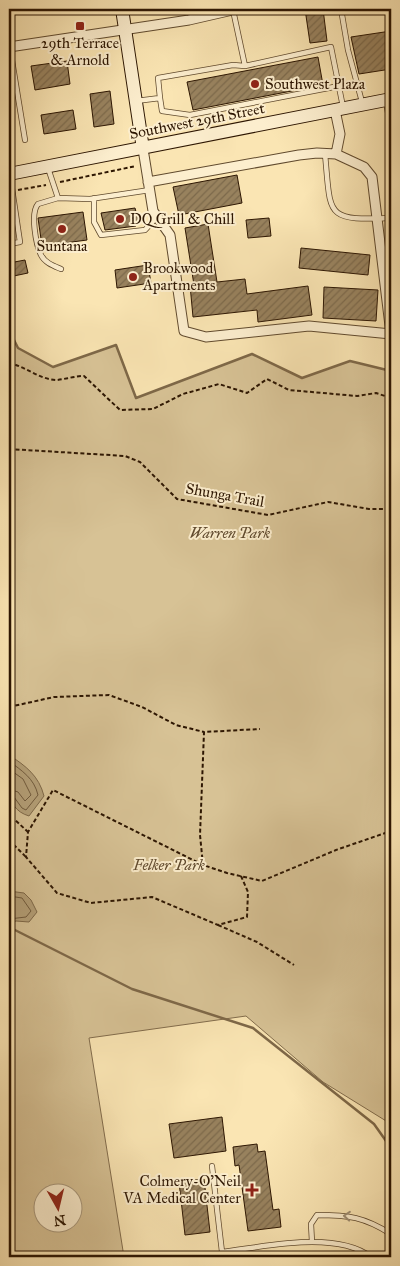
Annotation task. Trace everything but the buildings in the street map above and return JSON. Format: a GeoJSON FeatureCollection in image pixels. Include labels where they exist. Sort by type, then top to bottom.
{"type":"FeatureCollection","features":[{"type":"Feature","properties":{"kind":"main road"},"geometry":{"type":"LineString","coordinates":[[122,9],[143,149]]}},
{"type":"Feature","properties":{"kind":"main road","name":"Southwest 29th Street"},"geometry":{"type":"LineString","coordinates":[[9,174],[389,99]]}},
{"type":"Feature","properties":{"kind":"street"},"geometry":{"type":"LineString","coordinates":[[9,47],[189,20],[235,9]]}},
{"type":"Feature","properties":{"kind":"street"},"geometry":{"type":"LineString","coordinates":[[336,154],[340,134],[339,109]]}},
{"type":"Feature","properties":{"kind":"street"},"geometry":{"type":"LineString","coordinates":[[143,149],[153,211],[170,235],[184,330],[206,337],[309,326],[391,334],[372,177],[369,172],[336,154],[299,154],[149,186]]}},
{"type":"Feature","properties":{"kind":"lane"},"geometry":{"type":"LineString","coordinates":[[235,9],[245,66]]}},
{"type":"Feature","properties":{"kind":"lane"},"geometry":{"type":"LineString","coordinates":[[341,9],[348,50],[363,104]]}},
{"type":"Feature","properties":{"kind":"lane"},"geometry":{"type":"LineString","coordinates":[[9,47],[25,140]]}},
{"type":"Feature","properties":{"kind":"lane"},"geometry":{"type":"LineString","coordinates":[[339,86],[190,116],[162,111],[158,78],[233,65],[245,66],[331,48],[339,86],[339,109]]}},
{"type":"Feature","properties":{"kind":"lane"},"geometry":{"type":"LineString","coordinates":[[136,101],[160,98]]}},
{"type":"Feature","properties":{"kind":"lane"},"geometry":{"type":"LineString","coordinates":[[389,99],[391,131]]}},
{"type":"Feature","properties":{"kind":"lane"},"geometry":{"type":"LineString","coordinates":[[325,154],[329,201],[334,210],[348,219],[391,218]]}},
{"type":"Feature","properties":{"kind":"lane"},"geometry":{"type":"LineString","coordinates":[[48,166],[58,198]]}},
{"type":"Feature","properties":{"kind":"lane"},"geometry":{"type":"LineString","coordinates":[[9,174],[20,242],[9,244]]}},
{"type":"Feature","properties":{"kind":"lane"},"geometry":{"type":"LineString","coordinates":[[61,269],[49,263],[40,255],[33,214],[38,204],[58,198],[94,198],[149,186]]}},
{"type":"Feature","properties":{"kind":"lane"},"geometry":{"type":"LineString","coordinates":[[94,198],[94,222],[101,235],[113,235],[148,228],[158,217]]}},
{"type":"Feature","properties":{"kind":"lane"},"geometry":{"type":"LineString","coordinates":[[148,228],[148,235]]}},
{"type":"Feature","properties":{"kind":"lane"},"geometry":{"type":"LineString","coordinates":[[212,1166],[222,1252],[288,1243],[312,1242],[350,1247],[371,1257]]}},
{"type":"Feature","properties":{"kind":"lane"},"geometry":{"type":"LineString","coordinates":[[312,1242],[311,1224],[317,1215],[358,1217],[372,1222],[391,1234]]}},
{"type":"Feature","properties":{"kind":"path"},"geometry":{"type":"LineString","coordinates":[[12,191],[146,164]]}},
{"type":"Feature","properties":{"kind":"path"},"geometry":{"type":"LineString","coordinates":[[9,363],[32,373],[56,380],[84,376],[120,410],[153,409],[183,394],[219,384],[247,393],[267,380],[289,390],[357,396],[376,393],[391,398]]}},
{"type":"Feature","properties":{"kind":"path","name":"Shunga Trail"},"geometry":{"type":"LineString","coordinates":[[9,449],[125,456],[140,462],[178,499],[268,514],[328,502],[369,509],[391,509]]}},
{"type":"Feature","properties":{"kind":"path"},"geometry":{"type":"LineString","coordinates":[[9,707],[54,697],[109,695],[142,707],[176,725],[204,732],[260,729]]}},
{"type":"Feature","properties":{"kind":"path"},"geometry":{"type":"LineString","coordinates":[[203,865],[200,835],[204,732]]}},
{"type":"Feature","properties":{"kind":"path"},"geometry":{"type":"LineString","coordinates":[[26,857],[28,832],[53,790],[101,816],[203,865],[262,881],[336,850],[391,831]]}},
{"type":"Feature","properties":{"kind":"path"},"geometry":{"type":"LineString","coordinates":[[9,810],[12,816],[28,832]]}},
{"type":"Feature","properties":{"kind":"path"},"geometry":{"type":"LineString","coordinates":[[9,840],[57,894],[91,903],[152,897],[257,942],[294,966]]}},
{"type":"Feature","properties":{"kind":"path"},"geometry":{"type":"LineString","coordinates":[[218,925],[247,917],[248,892],[241,876]]}},
{"type":"Feature","properties":{"kind":"green space"},"geometry":{"type":"Polygon","coordinates":[[[9,330],[18,348],[53,367],[116,345],[136,398],[252,354],[302,378],[350,361],[391,371],[391,1124],[323,1082],[246,1016],[89,1038],[124,1257],[9,1257],[9,330]]]}},
{"type":"Feature","properties":{"kind":"water"},"geometry":{"type":"Polygon","coordinates":[[[9,755],[31,772],[42,789],[44,796],[29,816],[20,812],[14,806],[11,799],[8,782],[9,755]]]}},
{"type":"Feature","properties":{"kind":"water"},"geometry":{"type":"Polygon","coordinates":[[[9,891],[24,893],[31,900],[37,912],[29,922],[16,921],[9,924],[9,891]]]}},
{"type":"Feature","properties":{"kind":"waterway"},"geometry":{"type":"LineString","coordinates":[[9,330],[18,348],[53,367],[116,345],[136,398],[252,354],[302,378],[350,361],[391,371]]}},
{"type":"Feature","properties":{"kind":"waterway"},"geometry":{"type":"LineString","coordinates":[[9,927],[132,989],[253,1028],[374,1124],[391,1148]]}},
{"type":"Feature","properties":{"kind":"place","name":"29th Terrace & Arnold"},"geometry":{"type":"Point","coordinates":[80,26]}},
{"type":"Feature","properties":{"kind":"place","name":"Southwest Plaza"},"geometry":{"type":"Point","coordinates":[255,84]}},
{"type":"Feature","properties":{"kind":"place","name":"DQ Grill & Chill"},"geometry":{"type":"Point","coordinates":[120,219]}},
{"type":"Feature","properties":{"kind":"place","name":"Suntana"},"geometry":{"type":"Point","coordinates":[62,229]}},
{"type":"Feature","properties":{"kind":"place","name":"Brookwood Apartments"},"geometry":{"type":"Point","coordinates":[133,277]}},
{"type":"Feature","properties":{"kind":"place","name":"Colmery-O'Neil VA Medical Center"},"geometry":{"type":"Point","coordinates":[252,1190]}},
{"type":"Feature","properties":{"kind":"park label","name":"Warren Park"},"geometry":{"type":"Point","coordinates":[230,533]}},
{"type":"Feature","properties":{"kind":"park label","name":"Felker Park"},"geometry":{"type":"Point","coordinates":[169,865]}}]}
